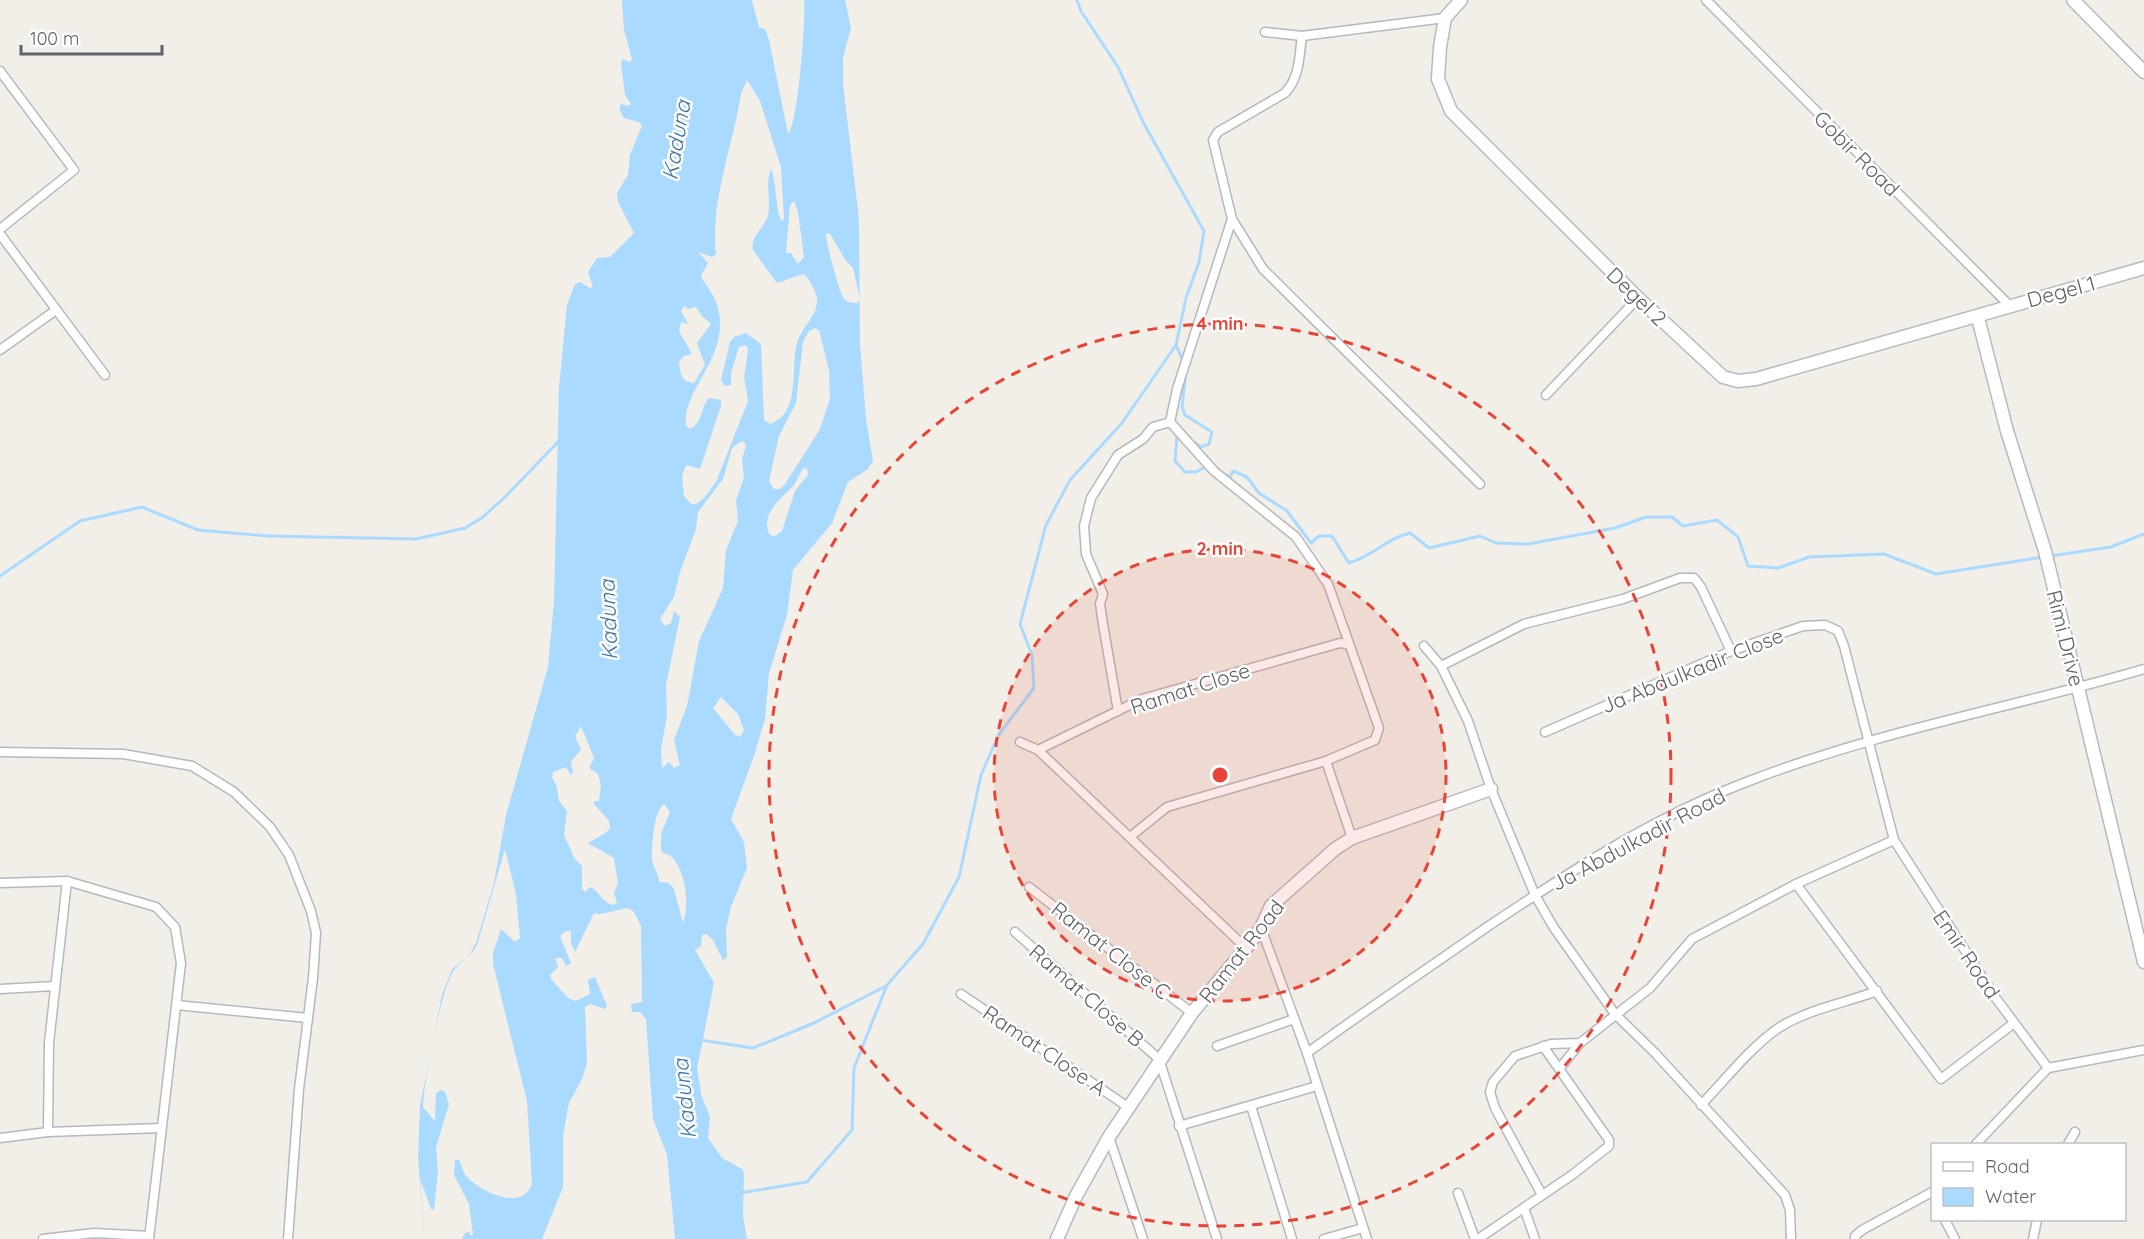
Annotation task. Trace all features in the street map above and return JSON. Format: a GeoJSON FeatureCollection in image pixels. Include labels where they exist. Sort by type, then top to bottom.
{"type":"FeatureCollection","features":[{"type":"Feature","properties":{"kind":"street"},"geometry":{"type":"LineString","coordinates":[[1265,32],[1302,36],[1445,18],[1461,0]]}},
{"type":"Feature","properties":{"kind":"street","name":"Gobir Road"},"geometry":{"type":"LineString","coordinates":[[1706,0],[2009,305]]}},
{"type":"Feature","properties":{"kind":"street"},"geometry":{"type":"LineString","coordinates":[[2073,0],[2144,72]]}},
{"type":"Feature","properties":{"kind":"street","name":"Degel 2"},"geometry":{"type":"LineString","coordinates":[[1445,18],[1438,79],[1450,111],[1638,298],[1723,377],[1738,381],[1756,379],[1978,318]]}},
{"type":"Feature","properties":{"kind":"street"},"geometry":{"type":"LineString","coordinates":[[1302,36],[1296,78],[1292,85],[1285,93],[1218,132],[1213,140],[1214,153],[1232,219],[1263,269],[1480,484]]}},
{"type":"Feature","properties":{"kind":"street"},"geometry":{"type":"LineString","coordinates":[[0,71],[74,170],[0,229]]}},
{"type":"Feature","properties":{"kind":"street"},"geometry":{"type":"LineString","coordinates":[[1170,422],[1178,389],[1232,219]]}},
{"type":"Feature","properties":{"kind":"street"},"geometry":{"type":"LineString","coordinates":[[0,234],[105,375]]}},
{"type":"Feature","properties":{"kind":"street","name":"Degel 1"},"geometry":{"type":"LineString","coordinates":[[1978,318],[2009,305],[2144,268]]}},
{"type":"Feature","properties":{"kind":"street"},"geometry":{"type":"LineString","coordinates":[[1546,395],[1638,298]]}},
{"type":"Feature","properties":{"kind":"street"},"geometry":{"type":"LineString","coordinates":[[0,350],[56,310]]}},
{"type":"Feature","properties":{"kind":"street","name":"Rimi Drive"},"geometry":{"type":"LineString","coordinates":[[1978,318],[2007,431],[2045,551],[2144,962]]}},
{"type":"Feature","properties":{"kind":"street"},"geometry":{"type":"LineString","coordinates":[[1130,837],[1167,807],[1326,761],[1375,740],[1379,735],[1379,728],[1347,644],[1328,584],[1296,537],[1214,471],[1170,422]]}},
{"type":"Feature","properties":{"kind":"street"},"geometry":{"type":"LineString","coordinates":[[1118,711],[1103,624],[1101,604],[1103,594],[1086,554],[1084,526],[1091,498],[1118,454],[1143,439],[1153,427],[1170,422]]}},
{"type":"Feature","properties":{"kind":"street"},"geometry":{"type":"LineString","coordinates":[[1441,666],[1524,624],[1623,599],[1680,578],[1694,578],[1701,586],[1731,651]]}},
{"type":"Feature","properties":{"kind":"street","name":"Ja Abdulkadir Close"},"geometry":{"type":"LineString","coordinates":[[1545,732],[1731,651],[1803,626],[1825,625],[1838,631],[1844,646],[1869,740]]}},
{"type":"Feature","properties":{"kind":"street","name":"Ramat Close"},"geometry":{"type":"LineString","coordinates":[[1038,750],[1142,699],[1340,643],[1347,644]]}},
{"type":"Feature","properties":{"kind":"street"},"geometry":{"type":"LineString","coordinates":[[1424,646],[1441,666],[1468,721],[1491,789],[1535,895],[1554,928],[1615,1014],[1655,1053],[1785,1195],[1790,1210],[1791,1239]]}},
{"type":"Feature","properties":{"kind":"street","name":"Ja Abdulkadir Road"},"geometry":{"type":"LineString","coordinates":[[1307,1053],[1535,895],[1611,848],[1679,812],[1743,783],[1869,740],[2078,688],[2144,669]]}},
{"type":"Feature","properties":{"kind":"street","name":"Emir Road"},"geometry":{"type":"LineString","coordinates":[[1869,740],[1894,840],[1936,909],[2014,1023],[2048,1068]]}},
{"type":"Feature","properties":{"kind":"street"},"geometry":{"type":"LineString","coordinates":[[1020,742],[1038,750],[1246,948]]}},
{"type":"Feature","properties":{"kind":"street"},"geometry":{"type":"LineString","coordinates":[[0,752],[123,754],[192,766],[234,792],[270,827],[289,855],[311,911],[316,933],[299,1089],[288,1239]]}},
{"type":"Feature","properties":{"kind":"street"},"geometry":{"type":"LineString","coordinates":[[1326,761],[1352,838]]}},
{"type":"Feature","properties":{"kind":"street","name":"Ramat Road"},"geometry":{"type":"LineString","coordinates":[[1057,1239],[1076,1196],[1128,1107],[1192,1014],[1261,928],[1271,906],[1335,849],[1352,838],[1491,789]]}},
{"type":"Feature","properties":{"kind":"street"},"geometry":{"type":"LineString","coordinates":[[1560,1068],[1580,1042],[1650,988],[1692,939],[1796,884],[1894,840]]}},
{"type":"Feature","properties":{"kind":"street"},"geometry":{"type":"LineString","coordinates":[[48,1132],[49,1042],[67,881]]}},
{"type":"Feature","properties":{"kind":"street"},"geometry":{"type":"LineString","coordinates":[[0,883],[67,881],[156,907],[175,927],[181,963],[149,1237],[94,1233],[43,1239]]}},
{"type":"Feature","properties":{"kind":"street"},"geometry":{"type":"LineString","coordinates":[[1796,884],[1853,964],[1877,991],[1941,1079],[2014,1023]]}},
{"type":"Feature","properties":{"kind":"street","name":"Ramat Close C"},"geometry":{"type":"LineString","coordinates":[[1029,887],[1192,1014]]}},
{"type":"Feature","properties":{"kind":"street"},"geometry":{"type":"LineString","coordinates":[[1261,928],[1307,1053],[1367,1239]]}},
{"type":"Feature","properties":{"kind":"street","name":"Ramat Close B"},"geometry":{"type":"LineString","coordinates":[[1015,932],[1159,1059]]}},
{"type":"Feature","properties":{"kind":"street"},"geometry":{"type":"LineString","coordinates":[[0,990],[55,986]]}},
{"type":"Feature","properties":{"kind":"street"},"geometry":{"type":"LineString","coordinates":[[1701,1105],[1756,1045],[1779,1028],[1795,1020],[1877,991]]}},
{"type":"Feature","properties":{"kind":"street","name":"Ramat Close A"},"geometry":{"type":"LineString","coordinates":[[961,994],[1128,1107]]}},
{"type":"Feature","properties":{"kind":"street"},"geometry":{"type":"LineString","coordinates":[[176,1005],[308,1018]]}},
{"type":"Feature","properties":{"kind":"street"},"geometry":{"type":"LineString","coordinates":[[1217,1047],[1293,1019]]}},
{"type":"Feature","properties":{"kind":"street"},"geometry":{"type":"LineString","coordinates":[[1542,1195],[1495,1108],[1490,1092],[1493,1082],[1515,1056],[1543,1046],[1580,1042]]}},
{"type":"Feature","properties":{"kind":"street"},"geometry":{"type":"LineString","coordinates":[[1458,1193],[1477,1239],[1609,1146],[1609,1140],[1543,1046]]}},
{"type":"Feature","properties":{"kind":"street"},"geometry":{"type":"LineString","coordinates":[[1977,1143],[2048,1068],[2144,1050]]}},
{"type":"Feature","properties":{"kind":"street"},"geometry":{"type":"LineString","coordinates":[[1159,1059],[1217,1239]]}},
{"type":"Feature","properties":{"kind":"street"},"geometry":{"type":"LineString","coordinates":[[1179,1126],[1317,1086]]}},
{"type":"Feature","properties":{"kind":"street"},"geometry":{"type":"LineString","coordinates":[[1251,1106],[1292,1239]]}},
{"type":"Feature","properties":{"kind":"street"},"geometry":{"type":"LineString","coordinates":[[0,1138],[48,1132],[161,1128]]}},
{"type":"Feature","properties":{"kind":"street"},"geometry":{"type":"LineString","coordinates":[[2069,1143],[2075,1132]]}},
{"type":"Feature","properties":{"kind":"street"},"geometry":{"type":"LineString","coordinates":[[1109,1137],[1143,1239]]}},
{"type":"Feature","properties":{"kind":"street"},"geometry":{"type":"LineString","coordinates":[[1855,1239],[1855,1236],[1862,1230],[1931,1194]]}},
{"type":"Feature","properties":{"kind":"street"},"geometry":{"type":"LineString","coordinates":[[1524,1208],[1535,1239]]}},
{"type":"Feature","properties":{"kind":"street"},"geometry":{"type":"LineString","coordinates":[[1946,1221],[1955,1239]]}},
{"type":"Feature","properties":{"kind":"street"},"geometry":{"type":"LineString","coordinates":[[2033,1239],[2037,1221]]}},
{"type":"Feature","properties":{"kind":"street"},"geometry":{"type":"LineString","coordinates":[[1324,1239],[1363,1228]]}},
{"type":"Feature","properties":{"kind":"water","name":"Kaduna"},"geometry":{"type":"Polygon","coordinates":[[[622,0],[752,0],[759,28],[765,29],[769,40],[788,134],[792,127],[798,93],[804,0],[845,0],[851,28],[843,58],[843,84],[859,219],[860,297],[853,268],[846,261],[830,234],[826,233],[833,266],[844,299],[854,303],[860,300],[860,343],[866,419],[873,461],[868,469],[848,482],[832,523],[793,570],[787,615],[769,673],[765,719],[731,819],[744,842],[747,868],[731,907],[726,928],[727,957],[723,960],[713,940],[706,934],[702,935],[701,946],[695,950],[714,983],[697,1069],[702,1098],[710,1116],[708,1138],[722,1158],[742,1169],[744,1174],[743,1216],[747,1239],[675,1239],[667,1155],[653,1119],[646,1019],[640,1012],[632,1012],[631,1004],[642,1002],[641,926],[634,912],[628,908],[600,914],[594,913],[575,952],[571,944],[571,931],[566,931],[560,936],[571,963],[566,966],[562,958],[555,958],[558,967],[550,975],[551,979],[568,998],[576,1001],[590,994],[588,980],[595,977],[607,1006],[605,1009],[590,1004],[585,1007],[587,1063],[582,1079],[569,1103],[563,1135],[563,1187],[542,1239],[462,1239],[465,1233],[469,1232],[471,1236],[473,1234],[469,1204],[454,1175],[455,1160],[459,1160],[466,1176],[475,1184],[503,1197],[521,1197],[528,1192],[532,1183],[527,1101],[493,964],[493,953],[501,929],[515,942],[520,938],[516,894],[505,849],[477,945],[469,956],[476,943],[494,883],[506,815],[548,667],[554,601],[559,387],[567,305],[575,284],[580,282],[590,288],[593,287],[588,272],[597,258],[610,257],[634,233],[618,202],[617,193],[628,175],[630,155],[642,126],[639,122],[624,118],[619,109],[621,104],[628,106],[631,104],[625,95],[621,63],[623,59],[630,62],[632,59],[624,30],[622,0]],[[747,80],[741,94],[716,214],[716,254],[712,257],[698,252],[708,263],[701,276],[716,301],[720,323],[713,356],[691,399],[686,426],[690,429],[698,422],[709,398],[721,400],[721,406],[700,469],[686,465],[682,476],[684,496],[691,504],[696,504],[704,498],[716,482],[748,401],[744,378],[748,350],[746,345],[739,347],[731,373],[731,385],[725,386],[721,380],[730,342],[734,337],[746,333],[761,344],[764,420],[770,424],[787,410],[793,387],[798,340],[814,313],[817,303],[816,293],[807,277],[803,274],[777,283],[753,250],[755,236],[768,216],[768,179],[771,169],[778,211],[782,221],[784,219],[781,167],[760,101],[747,80]],[[794,201],[790,205],[786,253],[791,253],[798,264],[804,257],[798,212],[794,201]],[[684,306],[681,311],[688,324],[681,322],[679,331],[692,354],[684,356],[679,362],[681,373],[686,381],[694,383],[705,365],[697,343],[711,324],[696,307],[688,309],[684,306]],[[815,328],[809,331],[803,342],[796,403],[779,436],[769,481],[774,489],[780,489],[785,484],[820,429],[830,399],[829,370],[819,330],[815,328]],[[742,441],[732,448],[723,479],[698,512],[696,529],[680,572],[674,597],[660,619],[665,626],[671,623],[674,611],[680,617],[666,685],[667,715],[661,750],[662,768],[669,762],[674,768],[680,765],[674,740],[687,706],[699,641],[723,588],[726,550],[738,521],[736,500],[744,478],[742,460],[746,445],[742,441]],[[807,468],[803,469],[793,486],[769,514],[767,527],[770,535],[775,536],[782,531],[795,491],[808,475],[807,468]],[[721,697],[713,708],[735,735],[740,737],[744,730],[738,714],[721,697]],[[581,726],[575,736],[581,750],[571,761],[573,774],[570,774],[566,767],[553,772],[552,777],[557,787],[559,801],[567,811],[564,835],[575,859],[582,866],[582,889],[585,892],[590,887],[606,902],[613,905],[617,903],[614,893],[618,883],[614,858],[588,843],[610,828],[609,821],[594,804],[594,801],[599,801],[601,785],[598,774],[589,768],[594,758],[581,726]],[[664,804],[657,814],[652,860],[659,882],[669,883],[674,889],[683,923],[686,898],[681,871],[672,857],[661,850],[661,834],[670,812],[664,804]]]}},
{"type":"Feature","properties":{"kind":"water"},"geometry":{"type":"Polygon","coordinates":[[[465,959],[452,973],[433,1038],[442,995],[452,969],[465,959]]]}},
{"type":"Feature","properties":{"kind":"water"},"geometry":{"type":"Polygon","coordinates":[[[433,1039],[423,1107],[435,1121],[436,1093],[441,1090],[445,1092],[449,1104],[436,1148],[438,1172],[434,1210],[431,1209],[420,1179],[424,1239],[418,1158],[420,1106],[433,1039]]]}},
{"type":"Feature","properties":{"kind":"waterway"},"geometry":{"type":"LineString","coordinates":[[740,1193],[807,1182],[852,1130],[854,1068],[887,985],[923,944],[959,877],[981,775],[998,736],[1034,688],[1032,655],[1020,624],[1046,525],[1070,480],[1122,423],[1176,345],[1186,298],[1199,262],[1204,231],[1144,124],[1118,67],[1081,11],[1077,0]]}},
{"type":"Feature","properties":{"kind":"waterway"},"geometry":{"type":"LineString","coordinates":[[1176,345],[1183,361]]}},
{"type":"Feature","properties":{"kind":"waterway"},"geometry":{"type":"LineString","coordinates":[[1186,370],[1182,407],[1185,415],[1212,432],[1209,444],[1201,447],[1192,441]]}},
{"type":"Feature","properties":{"kind":"waterway"},"geometry":{"type":"LineString","coordinates":[[1182,439],[1177,437],[1175,461],[1185,472],[1196,472],[1207,466]]}},
{"type":"Feature","properties":{"kind":"waterway"},"geometry":{"type":"LineString","coordinates":[[0,576],[80,521],[142,507],[198,530],[269,536],[416,539],[465,528],[483,517],[506,496],[558,442]]}},
{"type":"Feature","properties":{"kind":"waterway"},"geometry":{"type":"LineString","coordinates":[[1223,474],[1230,477],[1233,471],[1247,477],[1259,493],[1287,511],[1311,543],[1319,536],[1332,536],[1349,563],[1410,533],[1429,548],[1480,536],[1496,543],[1528,544],[1615,528],[1646,517],[1672,517],[1683,526],[1717,520],[1738,537],[1748,566],[1778,568],[1809,557],[1884,554],[1936,574],[2043,557]]}},
{"type":"Feature","properties":{"kind":"waterway"},"geometry":{"type":"LineString","coordinates":[[2050,556],[2111,547],[2144,534]]}},
{"type":"Feature","properties":{"kind":"waterway"},"geometry":{"type":"LineString","coordinates":[[700,1040],[753,1048],[814,1023],[886,986]]}}]}
